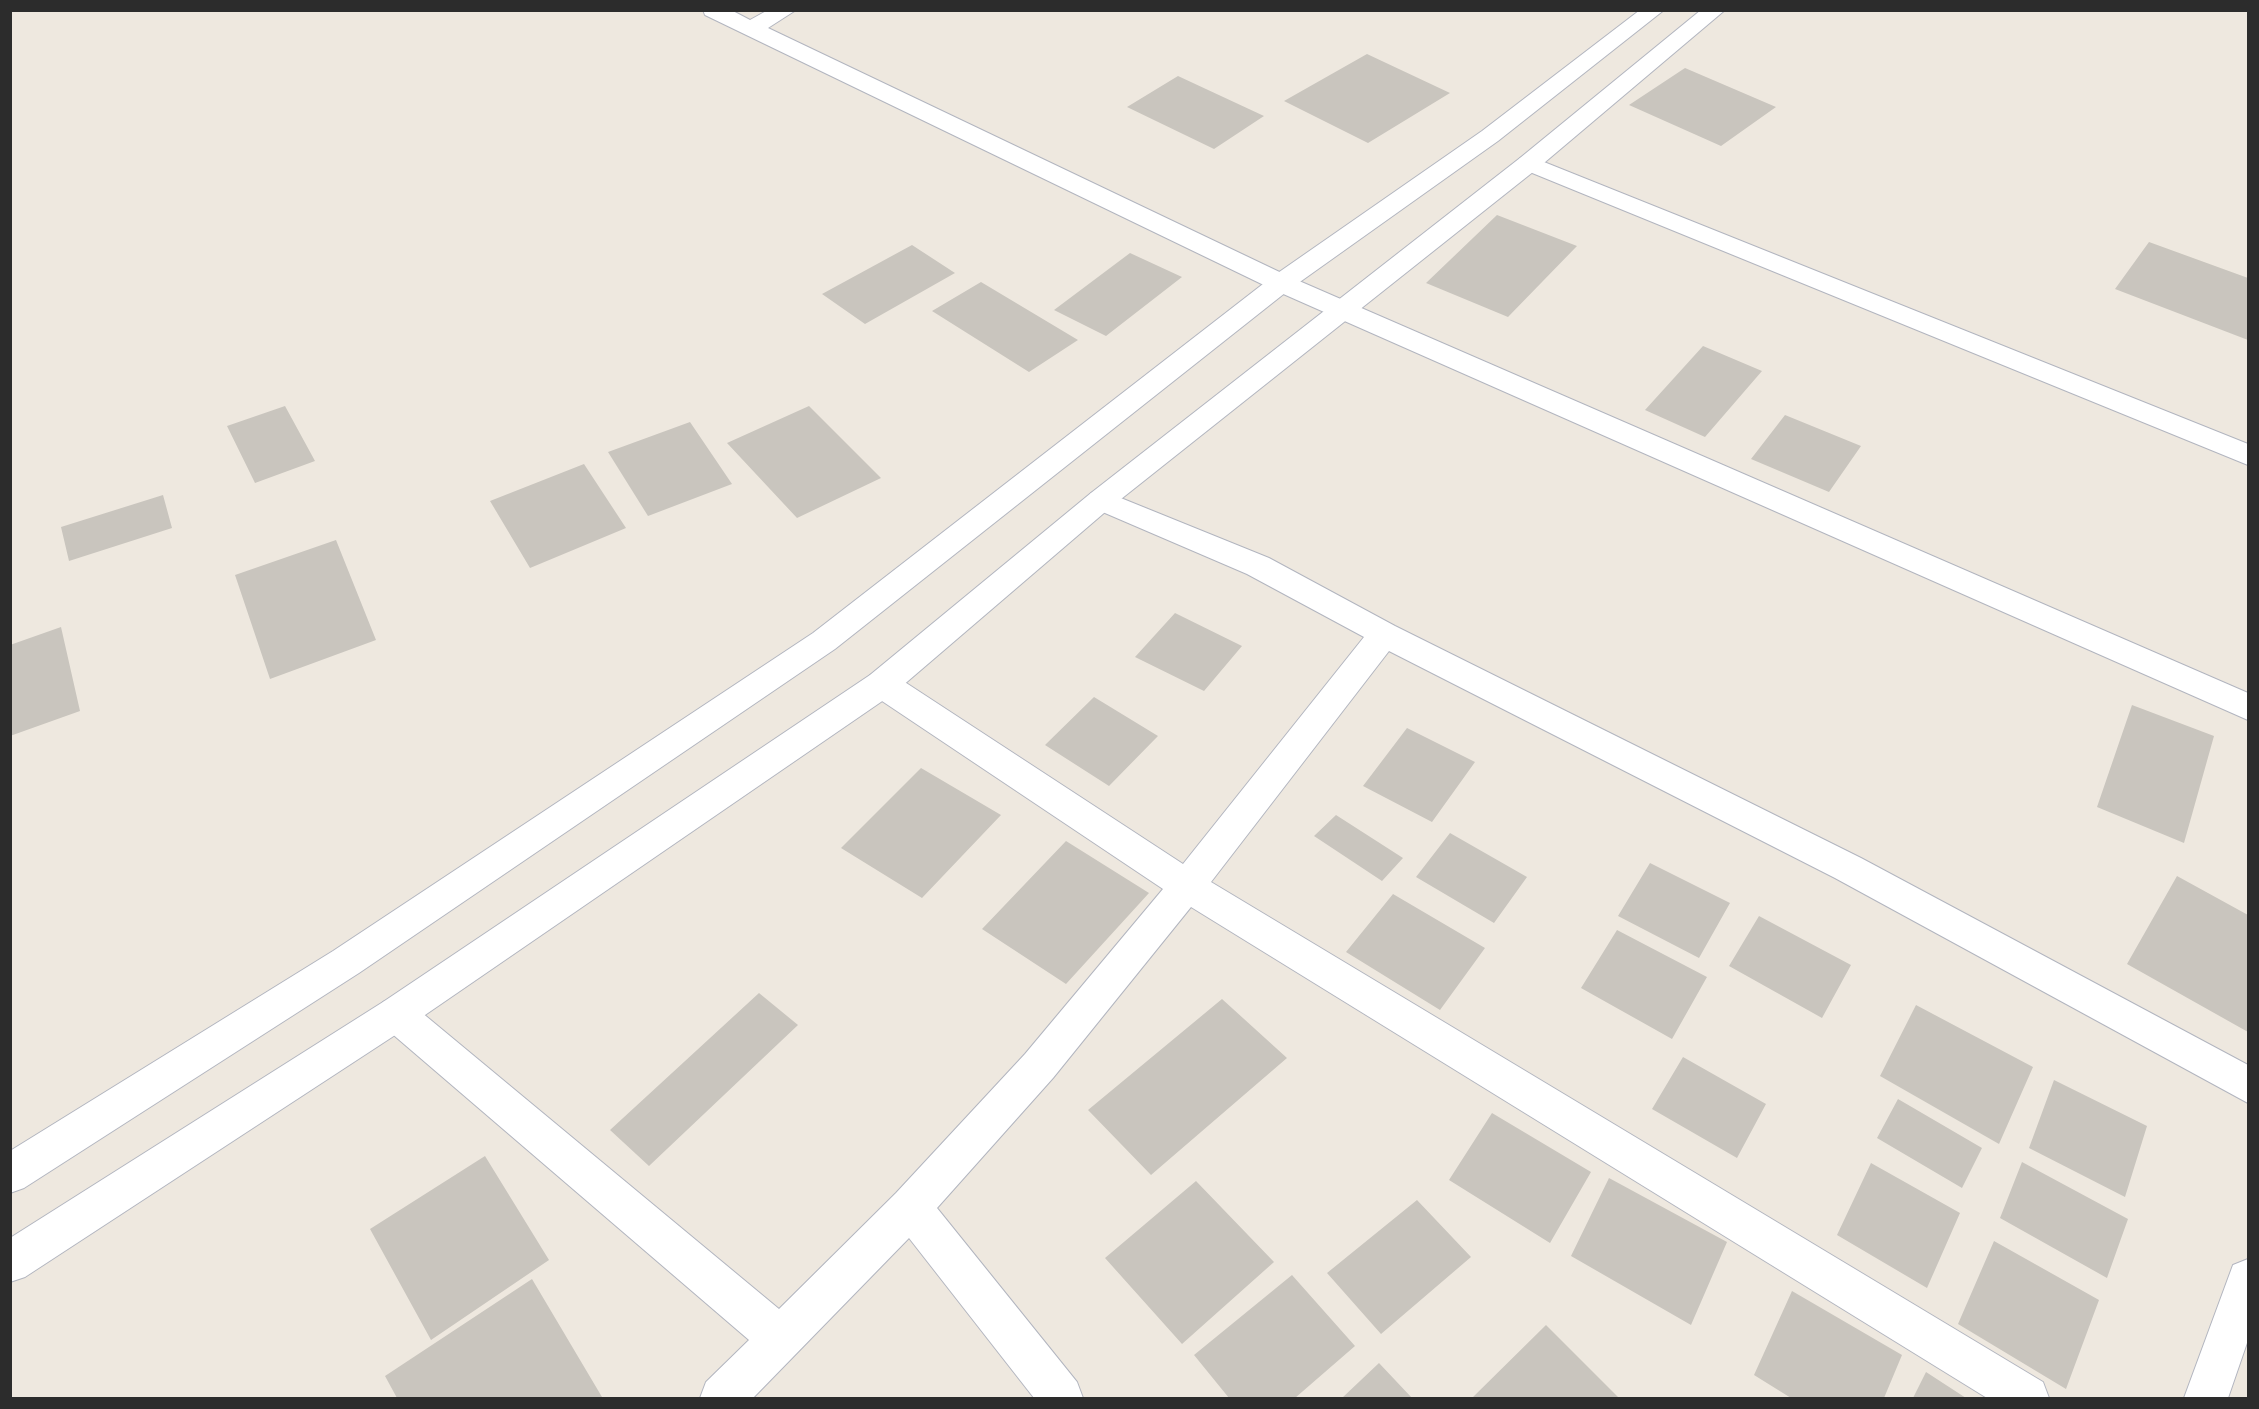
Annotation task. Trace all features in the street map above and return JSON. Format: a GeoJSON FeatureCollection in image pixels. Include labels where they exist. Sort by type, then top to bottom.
{"type":"FeatureCollection","features":[{"type":"Feature","properties":{"kind":"street"},"geometry":{"type":"LineString","coordinates":[[713,10],[1281,283],[2248,707]]}},
{"type":"Feature","properties":{"kind":"street"},"geometry":{"type":"LineString","coordinates":[[751,28],[786,10]]}},
{"type":"Feature","properties":{"kind":"street"},"geometry":{"type":"LineString","coordinates":[[10,1174],[346,962],[824,641],[1281,283],[1490,136],[1654,10]]}},
{"type":"Feature","properties":{"kind":"street"},"geometry":{"type":"LineString","coordinates":[[10,1262],[396,1014],[882,684],[1101,500],[1529,163],[1716,10]]}},
{"type":"Feature","properties":{"kind":"street"},"geometry":{"type":"LineString","coordinates":[[1529,163],[2248,455]]}},
{"type":"Feature","properties":{"kind":"street"},"geometry":{"type":"LineString","coordinates":[[1101,500],[1258,566],[1384,634],[1848,868],[2248,1084]]}},
{"type":"Feature","properties":{"kind":"street"},"geometry":{"type":"LineString","coordinates":[[722,1398],[911,1207],[1039,1066],[1187,886],[1384,634]]}},
{"type":"Feature","properties":{"kind":"street"},"geometry":{"type":"LineString","coordinates":[[882,684],[1187,886],[2027,1398]]}},
{"type":"Feature","properties":{"kind":"street"},"geometry":{"type":"LineString","coordinates":[[396,1014],[780,1338]]}},
{"type":"Feature","properties":{"kind":"street"},"geometry":{"type":"LineString","coordinates":[[911,1207],[1061,1398]]}},
{"type":"Feature","properties":{"kind":"street"},"geometry":{"type":"LineString","coordinates":[[2206,1398],[2248,1280]]}},
{"type":"Feature","properties":{"kind":"building"},"geometry":{"type":"Polygon","coordinates":[[[1367,54],[1450,93],[1368,143],[1284,101],[1367,54]]]}},
{"type":"Feature","properties":{"kind":"building"},"geometry":{"type":"Polygon","coordinates":[[[1685,68],[1776,107],[1721,146],[1629,105],[1685,68]]]}},
{"type":"Feature","properties":{"kind":"building"},"geometry":{"type":"Polygon","coordinates":[[[1178,76],[1264,116],[1214,149],[1127,107],[1178,76]]]}},
{"type":"Feature","properties":{"kind":"building"},"geometry":{"type":"Polygon","coordinates":[[[1497,215],[1577,246],[1508,317],[1426,283],[1497,215]]]}},
{"type":"Feature","properties":{"kind":"building"},"geometry":{"type":"Polygon","coordinates":[[[2149,242],[2248,278],[2248,340],[2115,289],[2149,242]]]}},
{"type":"Feature","properties":{"kind":"building"},"geometry":{"type":"Polygon","coordinates":[[[912,245],[955,273],[865,324],[822,294],[912,245]]]}},
{"type":"Feature","properties":{"kind":"building"},"geometry":{"type":"Polygon","coordinates":[[[1130,253],[1182,277],[1106,336],[1054,310],[1130,253]]]}},
{"type":"Feature","properties":{"kind":"building"},"geometry":{"type":"Polygon","coordinates":[[[981,282],[1078,340],[1029,372],[932,311],[981,282]]]}},
{"type":"Feature","properties":{"kind":"building"},"geometry":{"type":"Polygon","coordinates":[[[1703,346],[1762,371],[1705,437],[1645,410],[1703,346]]]}},
{"type":"Feature","properties":{"kind":"building"},"geometry":{"type":"Polygon","coordinates":[[[285,406],[315,461],[255,483],[227,426],[285,406]]]}},
{"type":"Feature","properties":{"kind":"building"},"geometry":{"type":"Polygon","coordinates":[[[809,406],[881,478],[797,518],[727,443],[809,406]]]}},
{"type":"Feature","properties":{"kind":"building"},"geometry":{"type":"Polygon","coordinates":[[[1785,415],[1861,446],[1829,492],[1751,459],[1785,415]]]}},
{"type":"Feature","properties":{"kind":"building"},"geometry":{"type":"Polygon","coordinates":[[[690,422],[732,484],[648,516],[608,452],[690,422]]]}},
{"type":"Feature","properties":{"kind":"building"},"geometry":{"type":"Polygon","coordinates":[[[584,464],[626,528],[530,568],[490,501],[584,464]]]}},
{"type":"Feature","properties":{"kind":"building"},"geometry":{"type":"Polygon","coordinates":[[[163,495],[172,528],[69,561],[61,527],[163,495]]]}},
{"type":"Feature","properties":{"kind":"building"},"geometry":{"type":"Polygon","coordinates":[[[336,540],[376,640],[270,679],[235,575],[336,540]]]}},
{"type":"Feature","properties":{"kind":"building"},"geometry":{"type":"Polygon","coordinates":[[[1175,613],[1242,646],[1204,691],[1135,657],[1175,613]]]}},
{"type":"Feature","properties":{"kind":"building"},"geometry":{"type":"Polygon","coordinates":[[[61,627],[80,711],[10,736],[10,645],[61,627]]]}},
{"type":"Feature","properties":{"kind":"building"},"geometry":{"type":"Polygon","coordinates":[[[1094,697],[1158,736],[1109,786],[1045,745],[1094,697]]]}},
{"type":"Feature","properties":{"kind":"building"},"geometry":{"type":"Polygon","coordinates":[[[2132,705],[2214,736],[2184,843],[2097,807],[2132,705]]]}},
{"type":"Feature","properties":{"kind":"building"},"geometry":{"type":"Polygon","coordinates":[[[1407,728],[1475,762],[1432,822],[1363,786],[1407,728]]]}},
{"type":"Feature","properties":{"kind":"building"},"geometry":{"type":"Polygon","coordinates":[[[921,768],[1001,815],[922,898],[841,848],[921,768]]]}},
{"type":"Feature","properties":{"kind":"building"},"geometry":{"type":"Polygon","coordinates":[[[1336,815],[1403,858],[1382,881],[1314,836],[1336,815]]]}},
{"type":"Feature","properties":{"kind":"building"},"geometry":{"type":"Polygon","coordinates":[[[1450,833],[1527,877],[1494,923],[1416,877],[1450,833]]]}},
{"type":"Feature","properties":{"kind":"building"},"geometry":{"type":"Polygon","coordinates":[[[1066,841],[1149,893],[1066,984],[982,929],[1066,841]]]}},
{"type":"Feature","properties":{"kind":"building"},"geometry":{"type":"Polygon","coordinates":[[[1650,863],[1730,903],[1699,958],[1618,916],[1650,863]]]}},
{"type":"Feature","properties":{"kind":"building"},"geometry":{"type":"Polygon","coordinates":[[[2177,876],[2248,915],[2248,1032],[2127,964],[2177,876]]]}},
{"type":"Feature","properties":{"kind":"building"},"geometry":{"type":"Polygon","coordinates":[[[1393,894],[1485,948],[1440,1010],[1346,952],[1393,894]]]}},
{"type":"Feature","properties":{"kind":"building"},"geometry":{"type":"Polygon","coordinates":[[[1759,916],[1851,965],[1822,1018],[1729,966],[1759,916]]]}},
{"type":"Feature","properties":{"kind":"building"},"geometry":{"type":"Polygon","coordinates":[[[1617,930],[1707,977],[1672,1039],[1581,988],[1617,930]]]}},
{"type":"Feature","properties":{"kind":"building"},"geometry":{"type":"Polygon","coordinates":[[[759,993],[798,1025],[649,1166],[610,1130],[759,993]]]}},
{"type":"Feature","properties":{"kind":"building"},"geometry":{"type":"Polygon","coordinates":[[[1222,999],[1287,1058],[1151,1175],[1088,1110],[1222,999]]]}},
{"type":"Feature","properties":{"kind":"building"},"geometry":{"type":"Polygon","coordinates":[[[1916,1005],[2033,1067],[1999,1144],[1880,1076],[1916,1005]]]}},
{"type":"Feature","properties":{"kind":"building"},"geometry":{"type":"Polygon","coordinates":[[[1683,1057],[1766,1104],[1737,1158],[1652,1109],[1683,1057]]]}},
{"type":"Feature","properties":{"kind":"building"},"geometry":{"type":"Polygon","coordinates":[[[2054,1080],[2147,1126],[2125,1197],[2029,1148],[2054,1080]]]}},
{"type":"Feature","properties":{"kind":"building"},"geometry":{"type":"Polygon","coordinates":[[[1898,1099],[1982,1148],[1962,1188],[1877,1138],[1898,1099]]]}},
{"type":"Feature","properties":{"kind":"building"},"geometry":{"type":"Polygon","coordinates":[[[1492,1113],[1591,1172],[1550,1243],[1449,1180],[1492,1113]]]}},
{"type":"Feature","properties":{"kind":"building"},"geometry":{"type":"Polygon","coordinates":[[[485,1156],[549,1260],[431,1340],[370,1229],[485,1156]]]}},
{"type":"Feature","properties":{"kind":"building"},"geometry":{"type":"Polygon","coordinates":[[[2022,1162],[2128,1219],[2107,1278],[2000,1218],[2022,1162]]]}},
{"type":"Feature","properties":{"kind":"building"},"geometry":{"type":"Polygon","coordinates":[[[1871,1163],[1960,1213],[1927,1288],[1837,1235],[1871,1163]]]}},
{"type":"Feature","properties":{"kind":"building"},"geometry":{"type":"Polygon","coordinates":[[[1609,1178],[1727,1242],[1691,1325],[1571,1256],[1609,1178]]]}},
{"type":"Feature","properties":{"kind":"building"},"geometry":{"type":"Polygon","coordinates":[[[1196,1181],[1274,1262],[1182,1344],[1105,1258],[1196,1181]]]}},
{"type":"Feature","properties":{"kind":"building"},"geometry":{"type":"Polygon","coordinates":[[[1417,1200],[1471,1257],[1381,1334],[1327,1273],[1417,1200]]]}},
{"type":"Feature","properties":{"kind":"building"},"geometry":{"type":"Polygon","coordinates":[[[1994,1241],[2099,1300],[2066,1389],[1958,1324],[1994,1241]]]}},
{"type":"Feature","properties":{"kind":"building"},"geometry":{"type":"Polygon","coordinates":[[[1292,1275],[1355,1346],[1295,1398],[1229,1398],[1194,1355],[1292,1275]]]}},
{"type":"Feature","properties":{"kind":"building"},"geometry":{"type":"Polygon","coordinates":[[[532,1279],[602,1397],[397,1398],[385,1376],[532,1279]]]}},
{"type":"Feature","properties":{"kind":"building"},"geometry":{"type":"Polygon","coordinates":[[[1792,1291],[1902,1355],[1884,1398],[1791,1398],[1754,1375],[1792,1291]]]}},
{"type":"Feature","properties":{"kind":"building"},"geometry":{"type":"Polygon","coordinates":[[[1546,1325],[1619,1398],[1472,1398],[1546,1325]]]}},
{"type":"Feature","properties":{"kind":"building"},"geometry":{"type":"Polygon","coordinates":[[[1379,1363],[1412,1398],[1342,1398],[1379,1363]]]}},
{"type":"Feature","properties":{"kind":"building"},"geometry":{"type":"Polygon","coordinates":[[[1926,1372],[1966,1398],[1913,1398],[1926,1372]]]}}]}
